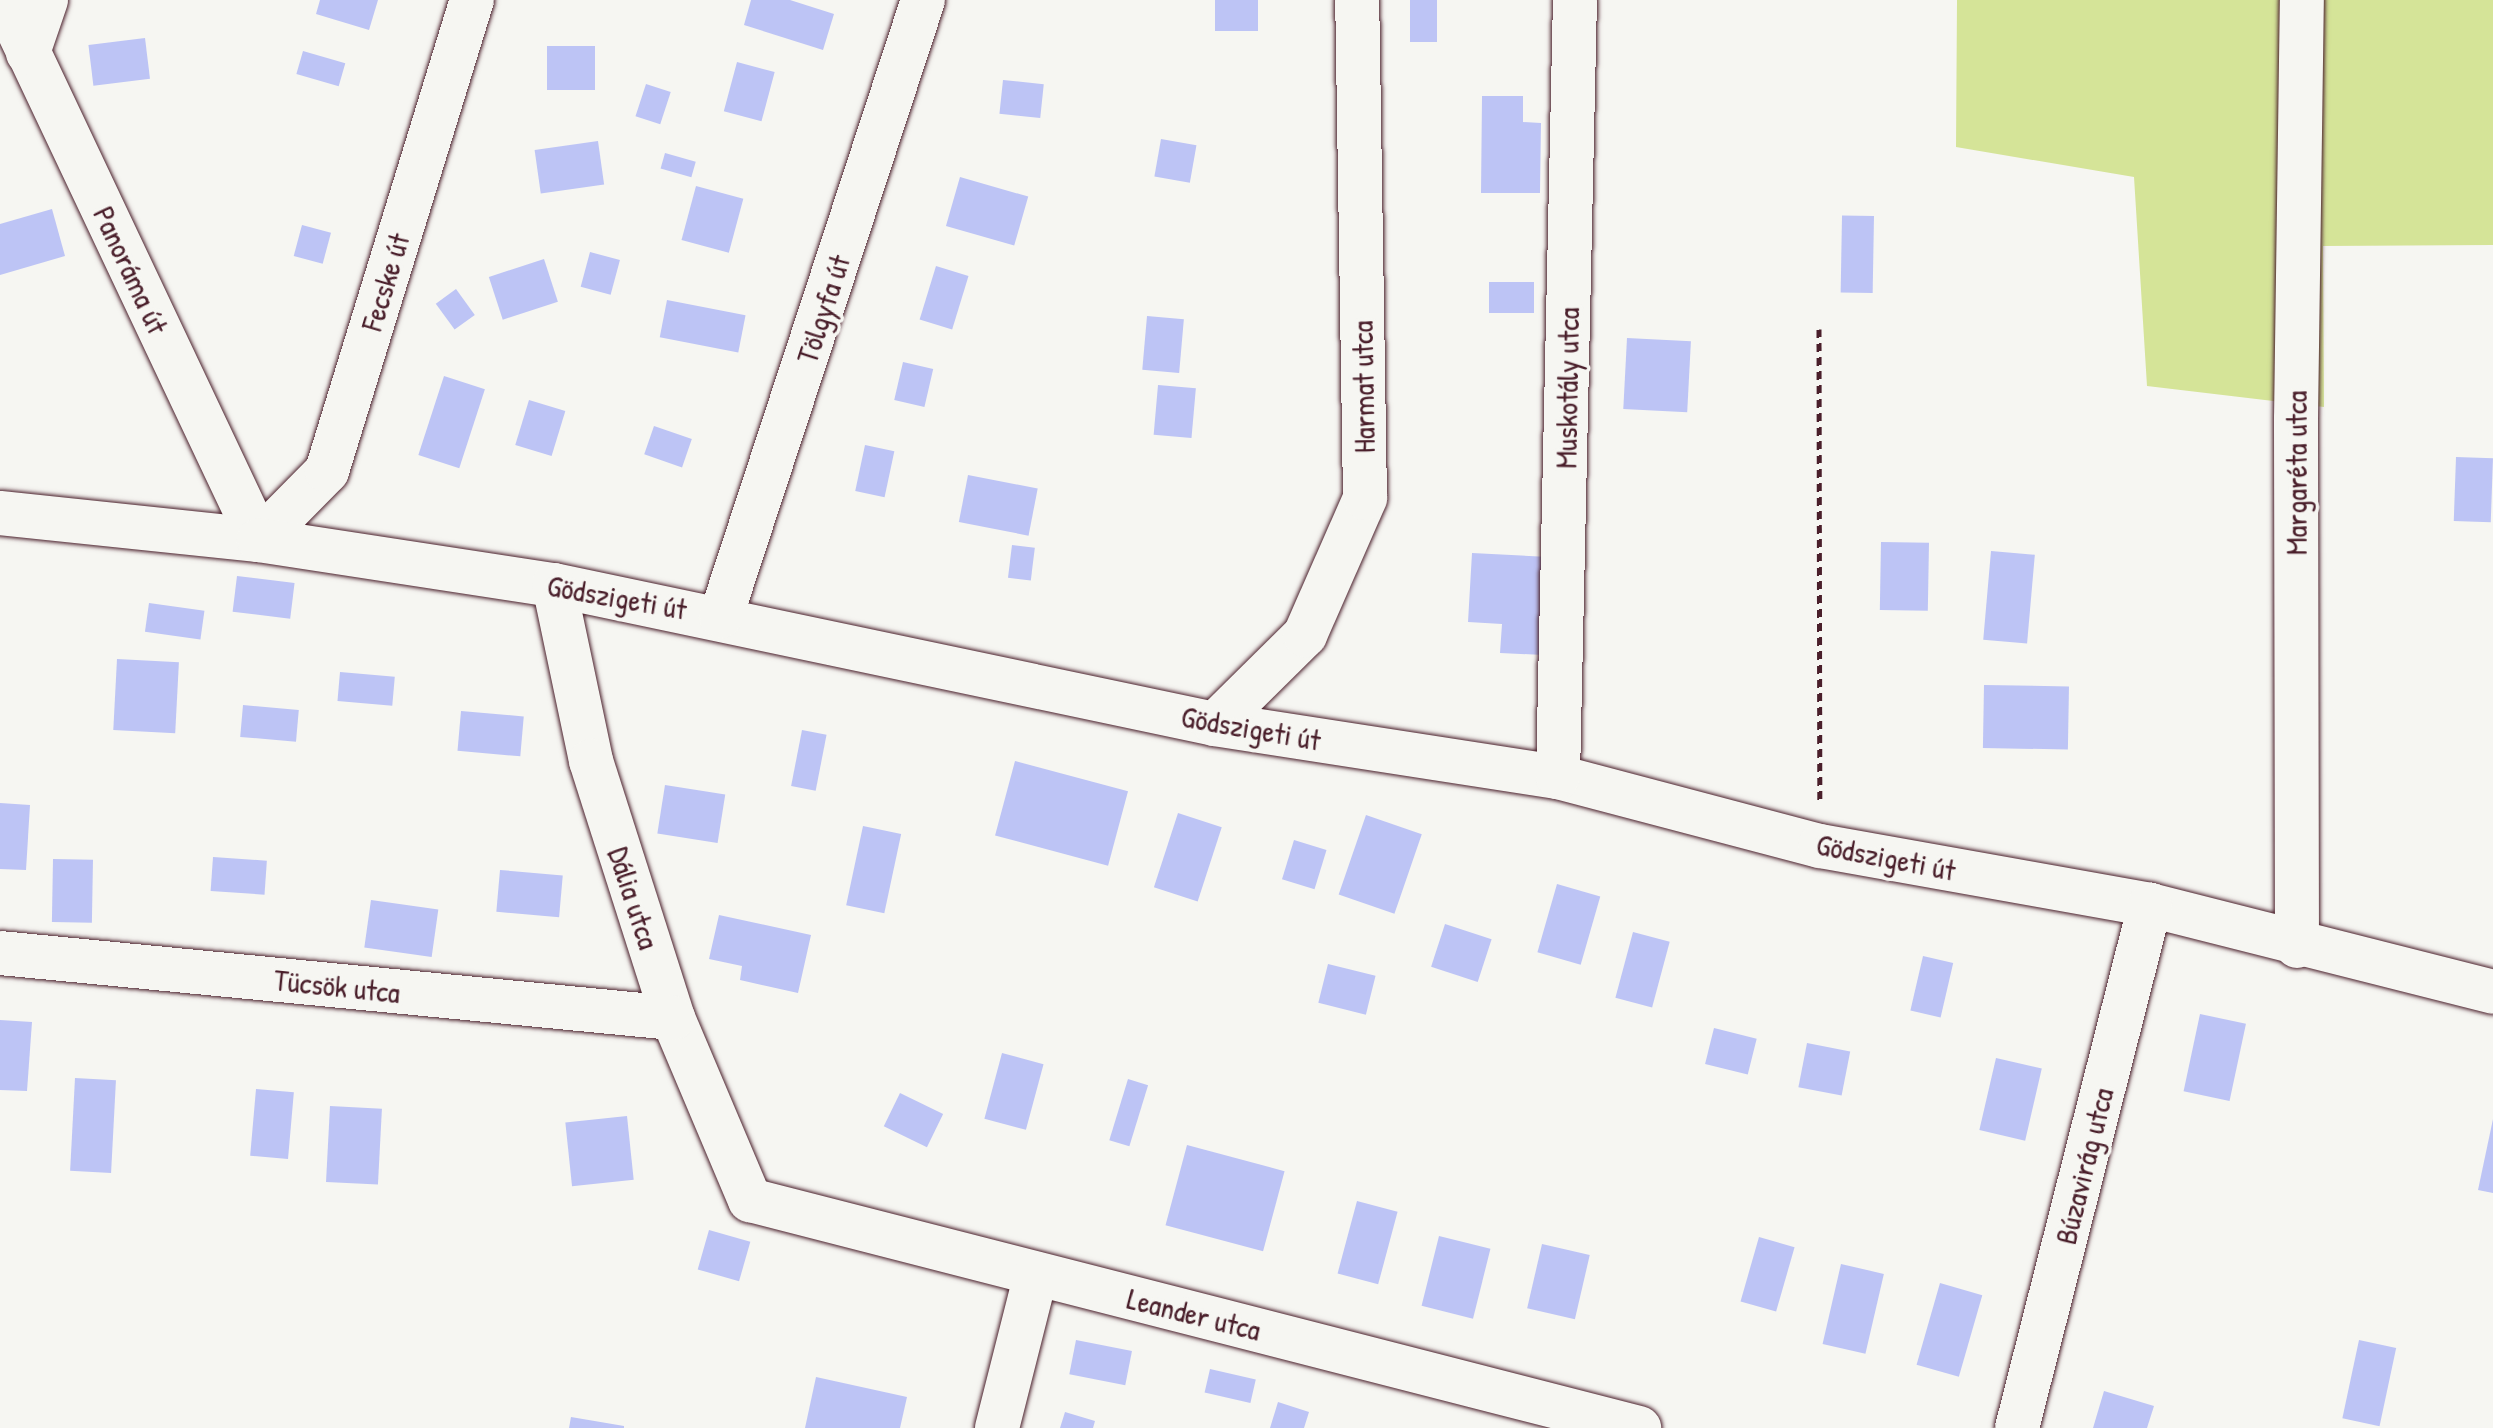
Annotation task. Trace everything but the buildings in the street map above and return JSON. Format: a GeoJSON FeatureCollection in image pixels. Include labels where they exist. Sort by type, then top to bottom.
{"type":"FeatureCollection","features":[{"type":"Feature","properties":{"kind":"street","name":"Panoráma út"},"geometry":{"type":"LineString","coordinates":[[4,0],[259,540]]}},
{"type":"Feature","properties":{"kind":"street"},"geometry":{"type":"LineString","coordinates":[[28,53],[46,0]]}},
{"type":"Feature","properties":{"kind":"street","name":"Fecske út"},"geometry":{"type":"LineString","coordinates":[[259,540],[327,471],[472,0]]}},
{"type":"Feature","properties":{"kind":"street","name":"Tölgyfa út"},"geometry":{"type":"LineString","coordinates":[[721,616],[923,0]]}},
{"type":"Feature","properties":{"kind":"street","name":"Harmat utca"},"geometry":{"type":"LineString","coordinates":[[1215,724],[1305,635],[1365,498],[1357,0]]}},
{"type":"Feature","properties":{"kind":"street","name":"Muskotály utca"},"geometry":{"type":"LineString","coordinates":[[1558,777],[1575,0]]}},
{"type":"Feature","properties":{"kind":"street","name":"Margaréta utca"},"geometry":{"type":"LineString","coordinates":[[2297,946],[2296,419],[2302,0]]}},
{"type":"Feature","properties":{"kind":"street","name":"Gödszigeti út"},"geometry":{"type":"LineString","coordinates":[[0,513],[259,540],[554,585],[721,616],[1215,724],[1558,777],[1820,846],[2150,905],[2297,946],[2493,992]]}},
{"type":"Feature","properties":{"kind":"street","name":"Dália utca"},"geometry":{"type":"LineString","coordinates":[[554,585],[591,761],[673,1018],[750,1200]]}},
{"type":"Feature","properties":{"kind":"street","name":"Búzavirág utca"},"geometry":{"type":"LineString","coordinates":[[2017,1428],[2150,905]]}},
{"type":"Feature","properties":{"kind":"street","name":"Tücsök utca"},"geometry":{"type":"LineString","coordinates":[[0,953],[673,1018]]}},
{"type":"Feature","properties":{"kind":"street","name":"Leander utca"},"geometry":{"type":"LineString","coordinates":[[750,1200],[1639,1428]]}},
{"type":"Feature","properties":{"kind":"street"},"geometry":{"type":"LineString","coordinates":[[997,1428],[1036,1274]]}},
{"type":"Feature","properties":{"kind":"path"},"geometry":{"type":"LineString","coordinates":[[1819,329],[1820,846]]}},
{"type":"Feature","properties":{"kind":"green space"},"geometry":{"type":"Polygon","coordinates":[[[1957,0],[2493,0],[2493,245],[2323,246],[2324,407],[2147,386],[2134,177],[1956,147],[1957,0]]]}}]}
